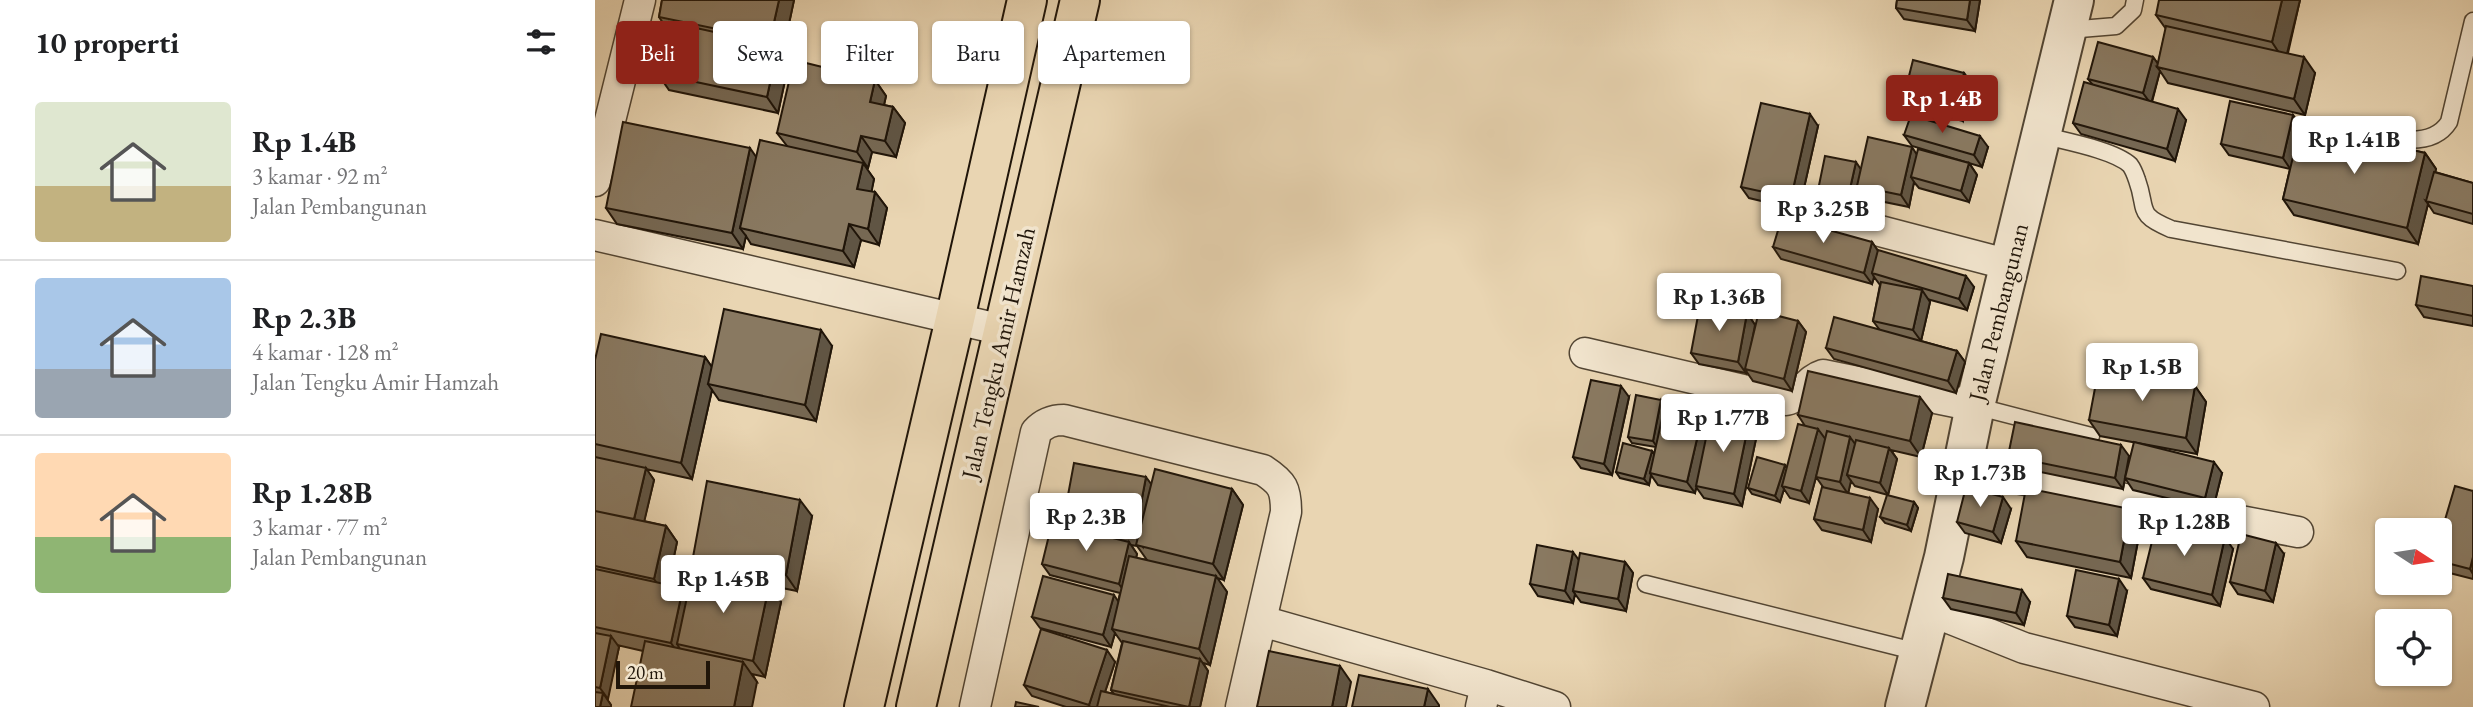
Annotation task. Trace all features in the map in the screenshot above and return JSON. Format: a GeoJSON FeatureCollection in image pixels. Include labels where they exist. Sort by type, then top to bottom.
{"type":"FeatureCollection","features":[{"type":"Feature","properties":{"kind":"main road","name":"Jalan Tengku Amir Hamzah"},"geometry":{"type":"LineString","coordinates":[[864,707],[1027,0]]}},
{"type":"Feature","properties":{"kind":"main road","name":"Jalan Tengku Amir Hamzah"},"geometry":{"type":"LineString","coordinates":[[916,707],[1080,0]]}},
{"type":"Feature","properties":{"kind":"street"},"geometry":{"type":"LineString","coordinates":[[595,181],[640,0]]}},
{"type":"Feature","properties":{"kind":"street","name":"Jalan Pembangunan"},"geometry":{"type":"LineString","coordinates":[[1905,707],[2070,15]]}},
{"type":"Feature","properties":{"kind":"street"},"geometry":{"type":"LineString","coordinates":[[1835,219],[2010,265]]}},
{"type":"Feature","properties":{"kind":"street"},"geometry":{"type":"LineString","coordinates":[[595,235],[1003,330]]}},
{"type":"Feature","properties":{"kind":"street"},"geometry":{"type":"LineString","coordinates":[[1585,353],[1786,400],[1796,398],[1812,380],[1823,375],[1975,406]]}},
{"type":"Feature","properties":{"kind":"street"},"geometry":{"type":"LineString","coordinates":[[975,707],[1036,432],[1048,422],[1064,421],[1263,470],[1279,480],[1286,495],[1286,512],[1241,707]]}},
{"type":"Feature","properties":{"kind":"street"},"geometry":{"type":"LineString","coordinates":[[1963,468],[2298,532]]}},
{"type":"Feature","properties":{"kind":"street"},"geometry":{"type":"LineString","coordinates":[[1929,610],[2024,648],[2254,707]]}},
{"type":"Feature","properties":{"kind":"street"},"geometry":{"type":"LineString","coordinates":[[1262,621],[1483,696],[1555,707]]}},
{"type":"Feature","properties":{"kind":"lane"},"geometry":{"type":"LineString","coordinates":[[2070,15],[2116,26],[2133,10],[2135,0]]}},
{"type":"Feature","properties":{"kind":"lane"},"geometry":{"type":"LineString","coordinates":[[2343,126],[2399,138],[2424,140],[2442,133],[2449,122],[2473,21]]}},
{"type":"Feature","properties":{"kind":"lane"},"geometry":{"type":"LineString","coordinates":[[2041,135],[2116,156],[2132,167],[2139,185],[2142,210],[2153,221],[2171,229],[2397,271]]}},
{"type":"Feature","properties":{"kind":"lane"},"geometry":{"type":"LineString","coordinates":[[1975,406],[2091,436]]}},
{"type":"Feature","properties":{"kind":"lane"},"geometry":{"type":"LineString","coordinates":[[1646,584],[1918,652]]}},
{"type":"Feature","properties":{"kind":"building"},"geometry":{"type":"Polygon","coordinates":[[[662,0],[779,0],[774,21],[713,21],[713,28],[699,25],[699,21],[659,17],[662,0]]]}},
{"type":"Feature","properties":{"kind":"building"},"geometry":{"type":"Polygon","coordinates":[[[1897,0],[1970,0],[1967,20],[1896,8],[1897,0]]]}},
{"type":"Feature","properties":{"kind":"building"},"geometry":{"type":"Polygon","coordinates":[[[2159,0],[2282,0],[2272,42],[2156,15],[2159,0]]]}},
{"type":"Feature","properties":{"kind":"building"},"geometry":{"type":"Polygon","coordinates":[[[2166,26],[2304,57],[2294,99],[2157,67],[2166,26]]]}},
{"type":"Feature","properties":{"kind":"building"},"geometry":{"type":"Polygon","coordinates":[[[699,29],[713,32],[713,84],[770,84],[767,97],[699,83],[699,29]]]}},
{"type":"Feature","properties":{"kind":"building"},"geometry":{"type":"Polygon","coordinates":[[[2098,42],[2153,57],[2143,93],[2088,79],[2098,42]]]}},
{"type":"Feature","properties":{"kind":"building"},"geometry":{"type":"Polygon","coordinates":[[[1913,60],[1964,73],[1955,109],[1904,96],[1913,60]]]}},
{"type":"Feature","properties":{"kind":"building"},"geometry":{"type":"Polygon","coordinates":[[[807,63],[821,67],[821,84],[874,84],[870,102],[893,107],[885,141],[861,136],[857,152],[777,133],[788,84],[807,84],[807,63]]]}},
{"type":"Feature","properties":{"kind":"building"},"geometry":{"type":"Polygon","coordinates":[[[2084,82],[2178,109],[2167,149],[2073,123],[2084,82]]]}},
{"type":"Feature","properties":{"kind":"building"},"geometry":{"type":"Polygon","coordinates":[[[2230,101],[2293,115],[2283,158],[2221,144],[2230,101]]]}},
{"type":"Feature","properties":{"kind":"building"},"geometry":{"type":"Polygon","coordinates":[[[1761,103],[1810,114],[1791,198],[1741,187],[1761,103]]]}},
{"type":"Feature","properties":{"kind":"building"},"geometry":{"type":"Polygon","coordinates":[[[1911,115],[1980,136],[1974,155],[1904,135],[1911,115]]]}},
{"type":"Feature","properties":{"kind":"building"},"geometry":{"type":"Polygon","coordinates":[[[623,122],[750,148],[732,233],[606,208],[623,122]]]}},
{"type":"Feature","properties":{"kind":"building"},"geometry":{"type":"Polygon","coordinates":[[[2301,123],[2425,153],[2407,228],[2283,199],[2301,123]]]}},
{"type":"Feature","properties":{"kind":"building"},"geometry":{"type":"Polygon","coordinates":[[[1868,137],[1912,147],[1901,195],[1857,186],[1868,137]]]}},
{"type":"Feature","properties":{"kind":"building"},"geometry":{"type":"Polygon","coordinates":[[[760,140],[863,163],[857,189],[875,192],[868,229],[849,224],[843,251],[740,228],[760,140]]]}},
{"type":"Feature","properties":{"kind":"building"},"geometry":{"type":"Polygon","coordinates":[[[1918,149],[1969,163],[1961,191],[1911,177],[1918,149]]]}},
{"type":"Feature","properties":{"kind":"building"},"geometry":{"type":"Polygon","coordinates":[[[1825,156],[1856,162],[1847,202],[1817,195],[1825,156]]]}},
{"type":"Feature","properties":{"kind":"building"},"geometry":{"type":"Polygon","coordinates":[[[2434,172],[2473,183],[2473,214],[2426,201],[2434,172]]]}},
{"type":"Feature","properties":{"kind":"building"},"geometry":{"type":"Polygon","coordinates":[[[1782,217],[1872,242],[1864,273],[1773,247],[1782,217]]]}},
{"type":"Feature","properties":{"kind":"building"},"geometry":{"type":"Polygon","coordinates":[[[1878,250],[1966,276],[1959,299],[1872,273],[1878,250]]]}},
{"type":"Feature","properties":{"kind":"building"},"geometry":{"type":"Polygon","coordinates":[[[2421,276],[2473,286],[2473,316],[2416,305],[2421,276]]]}},
{"type":"Feature","properties":{"kind":"building"},"geometry":{"type":"Polygon","coordinates":[[[1881,282],[1922,290],[1913,330],[1873,321],[1881,282]]]}},
{"type":"Feature","properties":{"kind":"building"},"geometry":{"type":"Polygon","coordinates":[[[1700,305],[1747,313],[1738,362],[1691,353],[1700,305]]]}},
{"type":"Feature","properties":{"kind":"building"},"geometry":{"type":"Polygon","coordinates":[[[724,309],[821,330],[805,405],[708,384],[724,309]]]}},
{"type":"Feature","properties":{"kind":"building"},"geometry":{"type":"Polygon","coordinates":[[[1759,311],[1798,321],[1784,379],[1745,369],[1759,311]]]}},
{"type":"Feature","properties":{"kind":"building"},"geometry":{"type":"Polygon","coordinates":[[[1834,317],[1957,351],[1948,381],[1826,348],[1834,317]]]}},
{"type":"Feature","properties":{"kind":"building"},"geometry":{"type":"Polygon","coordinates":[[[601,334],[705,357],[681,463],[595,444],[595,360],[601,334]]]}},
{"type":"Feature","properties":{"kind":"building"},"geometry":{"type":"Polygon","coordinates":[[[2099,367],[2195,386],[2186,438],[2089,420],[2099,367]]]}},
{"type":"Feature","properties":{"kind":"building"},"geometry":{"type":"Polygon","coordinates":[[[1808,371],[1920,397],[1910,441],[1798,415],[1808,371]]]}},
{"type":"Feature","properties":{"kind":"building"},"geometry":{"type":"Polygon","coordinates":[[[1591,380],[1621,386],[1604,464],[1573,457],[1591,380]]]}},
{"type":"Feature","properties":{"kind":"building"},"geometry":{"type":"Polygon","coordinates":[[[1636,395],[1661,400],[1653,441],[1628,437],[1636,395]]]}},
{"type":"Feature","properties":{"kind":"building"},"geometry":{"type":"Polygon","coordinates":[[[1665,405],[1703,413],[1687,482],[1650,473],[1665,405]]]}},
{"type":"Feature","properties":{"kind":"building"},"geometry":{"type":"Polygon","coordinates":[[[1711,414],[1749,422],[1734,494],[1696,486],[1711,414]]]}},
{"type":"Feature","properties":{"kind":"building"},"geometry":{"type":"Polygon","coordinates":[[[2015,422],[2121,445],[2115,478],[2008,456],[2015,422]]]}},
{"type":"Feature","properties":{"kind":"building"},"geometry":{"type":"Polygon","coordinates":[[[1798,424],[1818,429],[1801,491],[1782,486],[1798,424]]]}},
{"type":"Feature","properties":{"kind":"building"},"geometry":{"type":"Polygon","coordinates":[[[1827,431],[1850,437],[1840,482],[1816,477],[1827,431]]]}},
{"type":"Feature","properties":{"kind":"building"},"geometry":{"type":"Polygon","coordinates":[[[1856,440],[1889,448],[1880,483],[1847,475],[1856,440]]]}},
{"type":"Feature","properties":{"kind":"building"},"geometry":{"type":"Polygon","coordinates":[[[2134,442],[2214,462],[2205,498],[2125,478],[2134,442]]]}},
{"type":"Feature","properties":{"kind":"building"},"geometry":{"type":"Polygon","coordinates":[[[1623,443],[1652,451],[1644,479],[1616,472],[1623,443]]]}},
{"type":"Feature","properties":{"kind":"building"},"geometry":{"type":"Polygon","coordinates":[[[595,457],[646,468],[634,519],[595,511],[595,457]]]}},
{"type":"Feature","properties":{"kind":"building"},"geometry":{"type":"Polygon","coordinates":[[[1757,457],[1785,465],[1775,496],[1748,488],[1757,457]]]}},
{"type":"Feature","properties":{"kind":"building"},"geometry":{"type":"Polygon","coordinates":[[[1074,463],[1146,477],[1135,535],[1063,522],[1074,463]]]}},
{"type":"Feature","properties":{"kind":"building"},"geometry":{"type":"Polygon","coordinates":[[[1155,469],[1232,489],[1213,564],[1136,545],[1155,469]]]}},
{"type":"Feature","properties":{"kind":"building"},"geometry":{"type":"Polygon","coordinates":[[[707,481],[800,500],[786,575],[693,557],[707,481]]]}},
{"type":"Feature","properties":{"kind":"building"},"geometry":{"type":"Polygon","coordinates":[[[2455,486],[2473,491],[2473,557],[2470,569],[2452,564],[2452,518],[2446,518],[2455,486]]]}},
{"type":"Feature","properties":{"kind":"building"},"geometry":{"type":"Polygon","coordinates":[[[1822,487],[1870,498],[1863,530],[1814,519],[1822,487]]]}},
{"type":"Feature","properties":{"kind":"building"},"geometry":{"type":"Polygon","coordinates":[[[1966,487],[2003,497],[1993,532],[1957,522],[1966,487]]]}},
{"type":"Feature","properties":{"kind":"building"},"geometry":{"type":"Polygon","coordinates":[[[2026,488],[2130,509],[2120,562],[2016,541],[2026,488]]]}},
{"type":"Feature","properties":{"kind":"building"},"geometry":{"type":"Polygon","coordinates":[[[1887,495],[1914,502],[1907,525],[1880,517],[1887,495]]]}},
{"type":"Feature","properties":{"kind":"building"},"geometry":{"type":"Polygon","coordinates":[[[595,511],[666,526],[654,579],[595,566],[595,511]]]}},
{"type":"Feature","properties":{"kind":"building"},"geometry":{"type":"Polygon","coordinates":[[[2157,521],[2225,537],[2212,595],[2143,578],[2157,521]]]}},
{"type":"Feature","properties":{"kind":"building"},"geometry":{"type":"Polygon","coordinates":[[[1052,523],[1129,542],[1119,584],[1042,564],[1052,523]]]}},
{"type":"Feature","properties":{"kind":"building"},"geometry":{"type":"Polygon","coordinates":[[[2241,534],[2276,543],[2265,591],[2230,582],[2241,534]]]}},
{"type":"Feature","properties":{"kind":"building"},"geometry":{"type":"Polygon","coordinates":[[[1537,545],[1573,552],[1565,591],[1530,584],[1537,545]]]}},
{"type":"Feature","properties":{"kind":"building"},"geometry":{"type":"Polygon","coordinates":[[[1580,553],[1625,562],[1618,599],[1573,591],[1580,553]]]}},
{"type":"Feature","properties":{"kind":"building"},"geometry":{"type":"Polygon","coordinates":[[[1129,556],[1216,576],[1199,649],[1112,629],[1129,556]]]}},
{"type":"Feature","properties":{"kind":"building"},"geometry":{"type":"Polygon","coordinates":[[[595,569],[683,588],[671,643],[595,627],[595,569]]]}},
{"type":"Feature","properties":{"kind":"building"},"geometry":{"type":"Polygon","coordinates":[[[693,569],[769,586],[753,661],[677,644],[693,569]]]}},
{"type":"Feature","properties":{"kind":"building"},"geometry":{"type":"Polygon","coordinates":[[[2076,570],[2119,579],[2109,625],[2067,616],[2076,570]]]}},
{"type":"Feature","properties":{"kind":"building"},"geometry":{"type":"Polygon","coordinates":[[[1948,574],[2022,590],[2016,613],[1943,598],[1948,574]]]}},
{"type":"Feature","properties":{"kind":"building"},"geometry":{"type":"Polygon","coordinates":[[[1043,576],[1114,595],[1103,635],[1032,617],[1043,576]]]}},
{"type":"Feature","properties":{"kind":"building"},"geometry":{"type":"Polygon","coordinates":[[[1041,629],[1107,650],[1089,705],[1024,685],[1041,629]]]}},
{"type":"Feature","properties":{"kind":"building"},"geometry":{"type":"Polygon","coordinates":[[[595,633],[611,636],[600,688],[595,687],[595,633]]]}},
{"type":"Feature","properties":{"kind":"building"},"geometry":{"type":"Polygon","coordinates":[[[645,641],[743,662],[734,707],[631,707],[645,641]]]}},
{"type":"Feature","properties":{"kind":"building"},"geometry":{"type":"Polygon","coordinates":[[[1123,641],[1200,659],[1189,707],[1111,690],[1123,641]]]}},
{"type":"Feature","properties":{"kind":"building"},"geometry":{"type":"Polygon","coordinates":[[[1269,651],[1340,666],[1332,707],[1257,707],[1269,651]]]}},
{"type":"Feature","properties":{"kind":"building"},"geometry":{"type":"Polygon","coordinates":[[[1359,675],[1428,689],[1424,707],[1352,707],[1359,675]]]}},
{"type":"Feature","properties":{"kind":"building"},"geometry":{"type":"Polygon","coordinates":[[[1101,691],[1170,707],[1097,707],[1101,691]]]}},
{"type":"Feature","properties":{"kind":"building"},"geometry":{"type":"Polygon","coordinates":[[[595,692],[603,693],[600,707],[595,707],[595,692]]]}},
{"type":"Feature","properties":{"kind":"building"},"geometry":{"type":"Polygon","coordinates":[[[1016,702],[1039,707],[1015,707],[1016,702]]]}}]}
